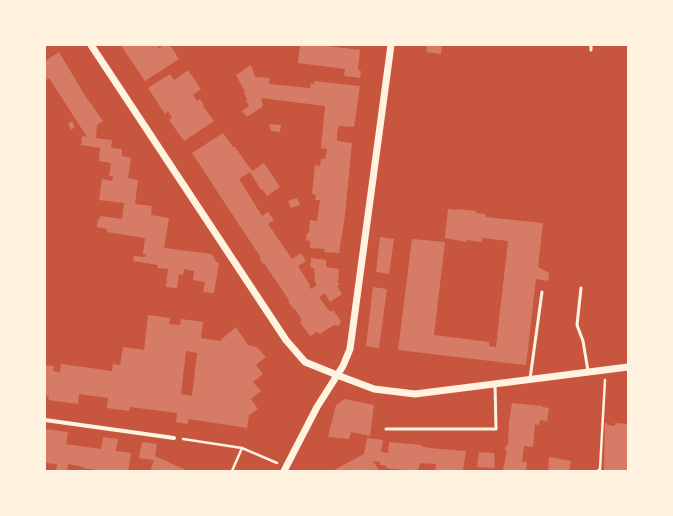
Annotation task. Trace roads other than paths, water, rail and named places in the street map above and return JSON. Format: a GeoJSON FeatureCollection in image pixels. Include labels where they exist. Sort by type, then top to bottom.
{"type":"FeatureCollection","features":[{"type":"Feature","properties":{"kind":"street"},"geometry":{"type":"LineString","coordinates":[[92,45],[286,340],[305,362],[337,376],[374,389],[415,394],[628,367]]}},
{"type":"Feature","properties":{"kind":"street"},"geometry":{"type":"LineString","coordinates":[[285,469],[316,407],[343,366],[350,349],[391,45]]}},
{"type":"Feature","properties":{"kind":"street"},"geometry":{"type":"LineString","coordinates":[[45,420],[174,438]]}},
{"type":"Feature","properties":{"kind":"lane"},"geometry":{"type":"LineString","coordinates":[[591,45],[591,50]]}},
{"type":"Feature","properties":{"kind":"lane"},"geometry":{"type":"LineString","coordinates":[[581,288],[576,326],[583,341],[588,371]]}},
{"type":"Feature","properties":{"kind":"lane"},"geometry":{"type":"LineString","coordinates":[[530,379],[542,292]]}},
{"type":"Feature","properties":{"kind":"lane"},"geometry":{"type":"LineString","coordinates":[[386,429],[496,429],[495,384]]}}]}
